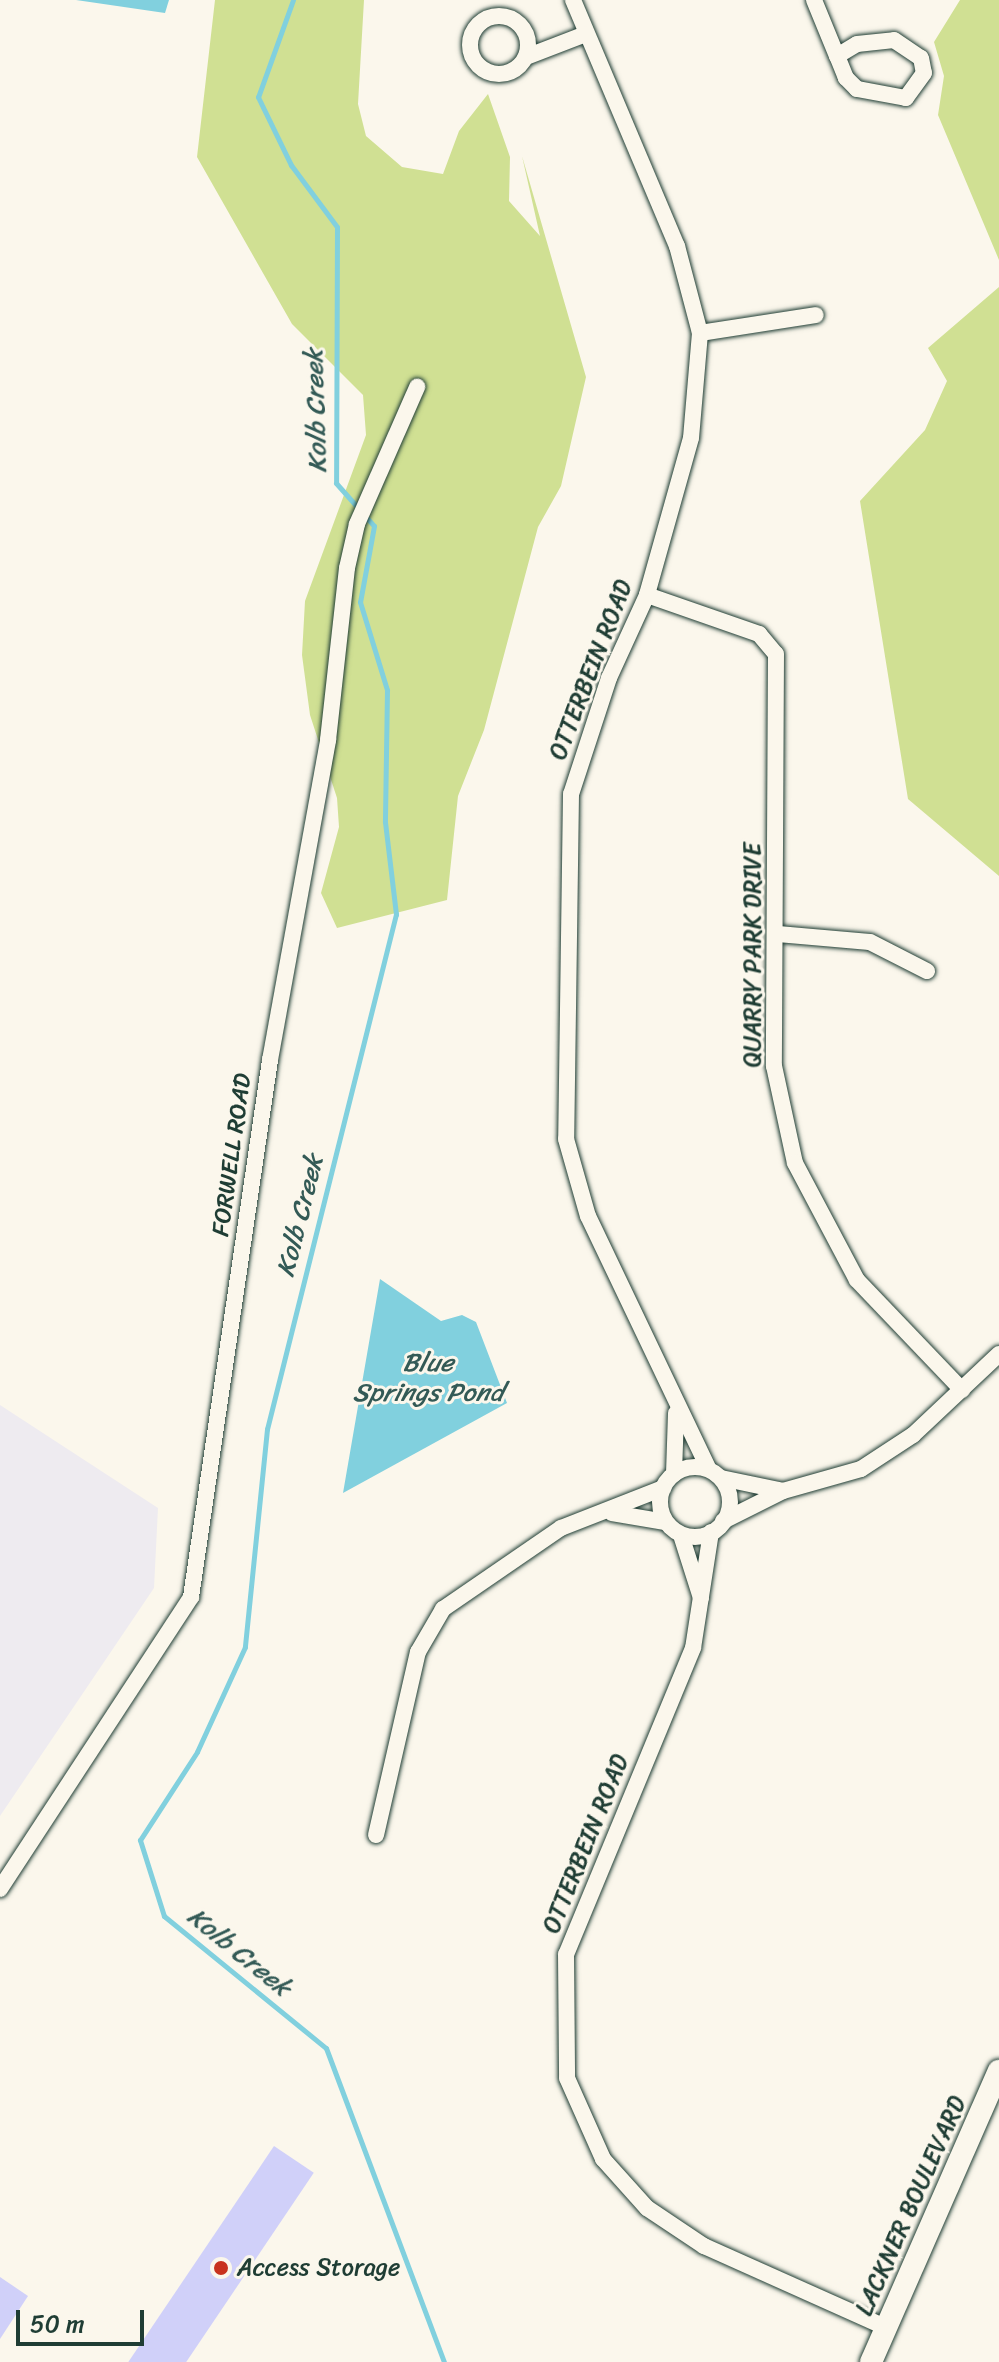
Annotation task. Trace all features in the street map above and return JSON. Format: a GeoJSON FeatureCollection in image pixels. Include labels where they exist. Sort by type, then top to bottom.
{"type":"FeatureCollection","features":[{"type":"Feature","properties":{"kind":"main road","name":"LACKNER BOULEVARD"},"geometry":{"type":"LineString","coordinates":[[871,2362],[999,2071]]}},
{"type":"Feature","properties":{"kind":"street","name":"OTTERBEIN ROAD"},"geometry":{"type":"LineString","coordinates":[[573,0],[677,246],[700,333],[691,438],[647,595],[609,678],[571,794],[562,1087],[566,1139],[588,1216],[676,1412],[729,1499],[717,1526],[693,1648],[566,1954],[567,2078],[603,2159],[647,2208],[704,2246],[887,2328]]}},
{"type":"Feature","properties":{"kind":"street"},"geometry":{"type":"LineString","coordinates":[[814,0],[837,56],[857,89],[890,99],[906,98],[924,73],[912,45],[894,40],[857,44],[837,56]]}},
{"type":"Feature","properties":{"kind":"street"},"geometry":{"type":"LineString","coordinates":[[526,57],[586,34]]}},
{"type":"Feature","properties":{"kind":"street"},"geometry":{"type":"LineString","coordinates":[[700,333],[816,315]]}},
{"type":"Feature","properties":{"kind":"street","name":"FORWELL ROAD"},"geometry":{"type":"LineString","coordinates":[[0,1889],[191,1597],[357,524],[417,387]]}},
{"type":"Feature","properties":{"kind":"street","name":"QUARRY PARK DRIVE"},"geometry":{"type":"LineString","coordinates":[[647,595],[759,634],[776,654],[778,934],[774,1066],[795,1163],[857,1280],[962,1390]]}},
{"type":"Feature","properties":{"kind":"street"},"geometry":{"type":"LineString","coordinates":[[778,934],[870,942],[927,971]]}},
{"type":"Feature","properties":{"kind":"street"},"geometry":{"type":"LineString","coordinates":[[612,1513],[665,1522],[681,1535],[717,1526],[783,1491],[861,1469],[962,1390],[999,1354]]}},
{"type":"Feature","properties":{"kind":"street","name":"OTTERBEIN ROAD"},"geometry":{"type":"LineString","coordinates":[[674,1474],[676,1412]]}},
{"type":"Feature","properties":{"kind":"street"},"geometry":{"type":"LineString","coordinates":[[376,1835],[418,1652],[443,1609],[561,1528],[612,1513],[663,1488],[674,1474],[714,1473],[783,1491]]}},
{"type":"Feature","properties":{"kind":"street"},"geometry":{"type":"LineString","coordinates":[[663,1488],[665,1522]]}},
{"type":"Feature","properties":{"kind":"street","name":"OTTERBEIN ROAD"},"geometry":{"type":"LineString","coordinates":[[681,1535],[701,1598]]}},
{"type":"Feature","properties":{"kind":"shaded area"},"geometry":{"type":"Polygon","coordinates":[[[0,1405],[158,1508],[154,1588],[0,1816],[0,1405]]]}},
{"type":"Feature","properties":{"kind":"green space"},"geometry":{"type":"Polygon","coordinates":[[[215,0],[364,0],[358,104],[366,136],[402,167],[443,174],[459,131],[488,94],[510,157],[509,201],[540,236],[522,156],[586,377],[561,486],[538,527],[484,730],[458,796],[447,900],[337,928],[321,893],[339,827],[337,798],[310,715],[302,655],[305,601],[366,435],[363,395],[292,324],[197,157],[215,0]]]}},
{"type":"Feature","properties":{"kind":"green space"},"geometry":{"type":"Polygon","coordinates":[[[960,0],[999,0],[999,260],[938,115],[944,76],[934,42],[960,0]]]}},
{"type":"Feature","properties":{"kind":"green space"},"geometry":{"type":"Polygon","coordinates":[[[999,287],[999,876],[908,799],[860,501],[925,430],[947,381],[928,348],[999,287]]]}},
{"type":"Feature","properties":{"kind":"water"},"geometry":{"type":"Polygon","coordinates":[[[76,0],[169,0],[165,13],[76,0]]]}},
{"type":"Feature","properties":{"kind":"water","name":"Blue Springs Pond"},"geometry":{"type":"Polygon","coordinates":[[[380,1279],[441,1321],[462,1315],[476,1322],[507,1403],[343,1493],[380,1279]]]}},
{"type":"Feature","properties":{"kind":"building","name":"Access Storage"},"geometry":{"type":"Polygon","coordinates":[[[274,2146],[314,2173],[186,2362],[128,2362],[274,2146]]]}},
{"type":"Feature","properties":{"kind":"building"},"geometry":{"type":"Polygon","coordinates":[[[0,2277],[28,2296],[0,2339],[0,2277]]]}},
{"type":"Feature","properties":{"kind":"waterway","name":"Kolb Creek"},"geometry":{"type":"LineString","coordinates":[[293,0],[258,97],[291,165],[337,227],[336,483],[374,526],[360,602],[387,690],[385,822],[396,914],[267,1429],[245,1647],[197,1752],[140,1840],[164,1916],[326,2048],[444,2362]]}},
{"type":"Feature","properties":{"kind":"place","name":"Access Storage"},"geometry":{"type":"Point","coordinates":[221,2268]}}]}
